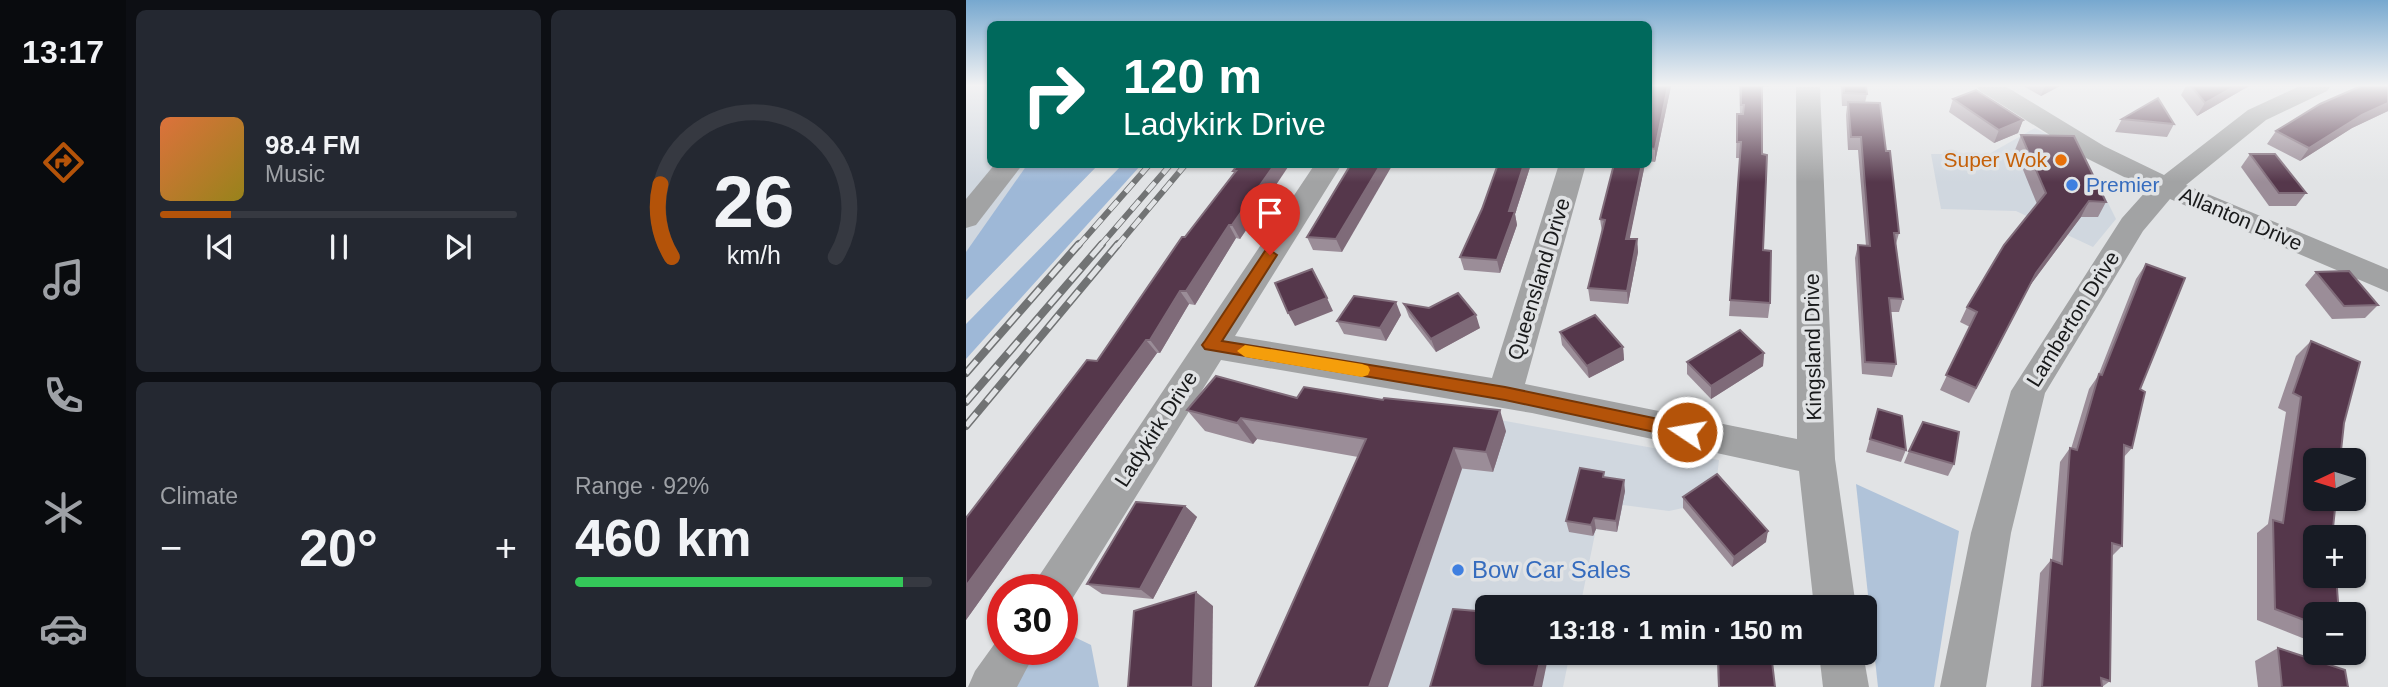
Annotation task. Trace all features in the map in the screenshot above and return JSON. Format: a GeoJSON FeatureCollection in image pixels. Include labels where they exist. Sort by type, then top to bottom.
{"type":"FeatureCollection","features":[{"type":"Feature","properties":{"kind":"street","name":"Kingsland Drive"},"geometry":{"type":"LineString","coordinates":[[1809,118],[1816,460],[1833,595]]}},
{"type":"Feature","properties":{"kind":"street","name":"Allanton Drive"},"geometry":{"type":"LineString","coordinates":[[2040,118],[2095,152],[2166,187],[2388,281]]}},
{"type":"Feature","properties":{"kind":"street","name":"Lamberton Drive"},"geometry":{"type":"LineString","coordinates":[[1963,687],[1991,533],[2028,391],[2132,225],[2166,187],[2253,118]]}},
{"type":"Feature","properties":{"kind":"street"},"geometry":{"type":"LineString","coordinates":[[966,218],[1007,168]]}},
{"type":"Feature","properties":{"kind":"street","name":"Ladykirk Drive"},"geometry":{"type":"LineString","coordinates":[[1064,574],[1326,168]]}},
{"type":"Feature","properties":{"kind":"street","name":"Queensland Drive"},"geometry":{"type":"LineString","coordinates":[[1505,394],[1572,168]]}},
{"type":"Feature","properties":{"kind":"street"},"geometry":{"type":"LineString","coordinates":[[1210,345],[1505,394],[1816,460]]}},
{"type":"Feature","properties":{"kind":"street"},"geometry":{"type":"LineString","coordinates":[[991,687],[1005,665]]}},
{"type":"Feature","properties":{"kind":"street"},"geometry":{"type":"LineString","coordinates":[[1843,665],[1846,687]]}},
{"type":"Feature","properties":{"kind":"shaded area"},"geometry":{"type":"Polygon","coordinates":[[[966,118],[987,118],[987,168],[1095,168],[966,300],[966,118]]]}},
{"type":"Feature","properties":{"kind":"shaded area"},"geometry":{"type":"Polygon","coordinates":[[[2035,128],[2083,153],[2116,219],[2093,247],[2016,211],[1941,209],[1931,154],[1989,154],[2035,128]]]}},
{"type":"Feature","properties":{"kind":"shaded area"},"geometry":{"type":"Polygon","coordinates":[[[1025,168],[1095,168],[966,300],[966,252],[1025,168]]]}},
{"type":"Feature","properties":{"kind":"shaded area"},"geometry":{"type":"Polygon","coordinates":[[[1119,168],[1138,168],[966,359],[966,324],[1119,168]]]}},
{"type":"Feature","properties":{"kind":"shaded area","name":"Bow Car Sales"},"geometry":{"type":"Polygon","coordinates":[[[1407,403],[1719,460],[1716,486],[1683,508],[1669,511],[1623,505],[1617,532],[1596,529],[1582,595],[1475,595],[1475,665],[1568,665],[1563,687],[1275,687],[1407,403]]]}},
{"type":"Feature","properties":{"kind":"shaded area"},"geometry":{"type":"Polygon","coordinates":[[[1856,484],[1959,531],[1934,687],[1878,687],[1876,665],[1877,595],[1868,595],[1856,484]]]}},
{"type":"Feature","properties":{"kind":"shaded area"},"geometry":{"type":"Polygon","coordinates":[[[1078,639],[1091,645],[1099,687],[1008,687],[1021,665],[1078,665],[1078,639]]]}},
{"type":"Feature","properties":{"kind":"building"},"geometry":{"type":"Polygon","coordinates":[[[1652,118],[1661,118],[1655,149],[1652,149],[1652,118]]]}},
{"type":"Feature","properties":{"kind":"building"},"geometry":{"type":"Polygon","coordinates":[[[1737,118],[1762,118],[1762,154],[1767,155],[1763,250],[1771,251],[1770,303],[1730,300],[1741,142],[1737,142],[1737,118]]]}},
{"type":"Feature","properties":{"kind":"building"},"geometry":{"type":"Polygon","coordinates":[[[1849,118],[1882,118],[1886,151],[1890,151],[1899,233],[1894,233],[1903,299],[1889,298],[1896,364],[1865,362],[1858,245],[1870,246],[1861,137],[1851,137],[1849,118]]]}},
{"type":"Feature","properties":{"kind":"building"},"geometry":{"type":"Polygon","coordinates":[[[1981,118],[2023,120],[1999,130],[1981,118]]]}},
{"type":"Feature","properties":{"kind":"building"},"geometry":{"type":"Polygon","coordinates":[[[2170,118],[2174,124],[2122,119],[2170,118]]]}},
{"type":"Feature","properties":{"kind":"building"},"geometry":{"type":"Polygon","coordinates":[[[2297,118],[2357,118],[2309,148],[2276,131],[2297,118]]]}},
{"type":"Feature","properties":{"kind":"building"},"geometry":{"type":"Polygon","coordinates":[[[2021,135],[2074,136],[2106,202],[2089,201],[2036,273],[1976,388],[1946,375],[1977,312],[1967,307],[2004,245],[2046,193],[2021,135]]]}},
{"type":"Feature","properties":{"kind":"building"},"geometry":{"type":"Polygon","coordinates":[[[2250,154],[2275,154],[2306,193],[2279,193],[2250,154]]]}},
{"type":"Feature","properties":{"kind":"building"},"geometry":{"type":"Polygon","coordinates":[[[1235,168],[1272,168],[1232,225],[1229,225],[1186,291],[1180,291],[1150,340],[1146,340],[966,586],[966,518],[1087,360],[1097,361],[1182,237],[1185,237],[1236,171],[1233,171],[1235,168]]]}},
{"type":"Feature","properties":{"kind":"building"},"geometry":{"type":"Polygon","coordinates":[[[1349,168],[1379,168],[1336,239],[1307,237],[1349,168]]]}},
{"type":"Feature","properties":{"kind":"building"},"geometry":{"type":"Polygon","coordinates":[[[1497,168],[1523,168],[1509,211],[1515,211],[1497,260],[1460,257],[1482,209],[1497,168]]]}},
{"type":"Feature","properties":{"kind":"building"},"geometry":{"type":"Polygon","coordinates":[[[1613,168],[1641,168],[1626,239],[1637,239],[1627,291],[1588,288],[1605,220],[1600,219],[1613,168]]]}},
{"type":"Feature","properties":{"kind":"building"},"geometry":{"type":"Polygon","coordinates":[[[2146,264],[2185,278],[2140,389],[2145,392],[2132,448],[2124,445],[2122,546],[2112,543],[2110,681],[2101,678],[2102,687],[2042,687],[2051,560],[2062,564],[2070,448],[2077,450],[2099,374],[2102,375],[2146,264]]]}},
{"type":"Feature","properties":{"kind":"building"},"geometry":{"type":"Polygon","coordinates":[[[1312,269],[1327,298],[1288,313],[1275,283],[1312,269]]]}},
{"type":"Feature","properties":{"kind":"building"},"geometry":{"type":"Polygon","coordinates":[[[2349,271],[2378,305],[2344,306],[2316,272],[2349,271]]]}},
{"type":"Feature","properties":{"kind":"building"},"geometry":{"type":"Polygon","coordinates":[[[1458,293],[1476,315],[1431,339],[1404,304],[1429,308],[1458,293]]]}},
{"type":"Feature","properties":{"kind":"building"},"geometry":{"type":"Polygon","coordinates":[[[1354,296],[1396,302],[1380,328],[1337,321],[1354,296]]]}},
{"type":"Feature","properties":{"kind":"building"},"geometry":{"type":"Polygon","coordinates":[[[1595,315],[1623,347],[1587,366],[1560,332],[1595,315]]]}},
{"type":"Feature","properties":{"kind":"building"},"geometry":{"type":"Polygon","coordinates":[[[1740,330],[1764,353],[1711,386],[1687,362],[1740,330]]]}},
{"type":"Feature","properties":{"kind":"building"},"geometry":{"type":"Polygon","coordinates":[[[2311,341],[2360,362],[2344,423],[2341,448],[2303,448],[2303,511],[2335,511],[2333,525],[2303,525],[2303,588],[2337,588],[2338,602],[2303,602],[2303,620],[2275,609],[2273,520],[2283,523],[2301,397],[2293,393],[2311,341]]]}},
{"type":"Feature","properties":{"kind":"building"},"geometry":{"type":"Polygon","coordinates":[[[1216,376],[1297,398],[1304,387],[1383,400],[1500,410],[1486,452],[1454,448],[1369,687],[1255,687],[1366,439],[1241,418],[1237,423],[1187,410],[1216,376]]]}},
{"type":"Feature","properties":{"kind":"building"},"geometry":{"type":"Polygon","coordinates":[[[1878,409],[1902,416],[1906,450],[1870,439],[1878,409]]]}},
{"type":"Feature","properties":{"kind":"building"},"geometry":{"type":"Polygon","coordinates":[[[1923,422],[1959,432],[1954,464],[1909,451],[1923,422]]]}},
{"type":"Feature","properties":{"kind":"building"},"geometry":{"type":"Polygon","coordinates":[[[1580,468],[1604,472],[1603,477],[1624,480],[1616,521],[1594,518],[1591,525],[1566,521],[1580,468]]]}},
{"type":"Feature","properties":{"kind":"building"},"geometry":{"type":"Polygon","coordinates":[[[1717,474],[1768,531],[1734,557],[1683,497],[1717,474]]]}},
{"type":"Feature","properties":{"kind":"building"},"geometry":{"type":"Polygon","coordinates":[[[1136,502],[1185,506],[1140,589],[1087,584],[1136,502]]]}},
{"type":"Feature","properties":{"kind":"building"},"geometry":{"type":"Polygon","coordinates":[[[1196,592],[1193,687],[1128,687],[1134,611],[1196,592]]]}},
{"type":"Feature","properties":{"kind":"building"},"geometry":{"type":"Polygon","coordinates":[[[1453,609],[1475,611],[1475,665],[1539,665],[1534,687],[1430,687],[1453,609]]]}},
{"type":"Feature","properties":{"kind":"building"},"geometry":{"type":"Polygon","coordinates":[[[2278,648],[2303,656],[2303,665],[2330,665],[2345,670],[2348,687],[2282,687],[2278,648]]]}},
{"type":"Feature","properties":{"kind":"building"},"geometry":{"type":"Polygon","coordinates":[[[1718,665],[1772,665],[1775,687],[1719,687],[1718,665]]]}},
{"type":"Feature","properties":{"kind":"railway"},"geometry":{"type":"LineString","coordinates":[[1078,246],[1146,168]]}},
{"type":"Feature","properties":{"kind":"railway"},"geometry":{"type":"LineString","coordinates":[[1100,246],[1168,168]]}},
{"type":"Feature","properties":{"kind":"railway"},"geometry":{"type":"LineString","coordinates":[[1117,246],[1183,168]]}},
{"type":"Feature","properties":{"kind":"railway"},"geometry":{"type":"LineString","coordinates":[[966,373],[1079,244]]}},
{"type":"Feature","properties":{"kind":"railway"},"geometry":{"type":"LineString","coordinates":[[966,402],[1102,244]]}},
{"type":"Feature","properties":{"kind":"railway"},"geometry":{"type":"LineString","coordinates":[[966,426],[1118,244]]}},
{"type":"Feature","properties":{"kind":"slow traffic"},"geometry":{"type":"LineString","coordinates":[[1245,351],[1362,370]]}},
{"type":"Feature","properties":{"kind":"place","name":"Super Wok"},"geometry":{"type":"Point","coordinates":[2061,160]}},
{"type":"Feature","properties":{"kind":"place","name":"Premier"},"geometry":{"type":"Point","coordinates":[2072,185]}},
{"type":"Feature","properties":{"kind":"place","name":"Bow Car Sales"},"geometry":{"type":"Point","coordinates":[1458,570]}},
{"type":"Feature","properties":{"kind":"route"},"geometry":{"type":"LineString","coordinates":[[1270,255],[1210,345],[1505,394],[1687,432]]}}]}
